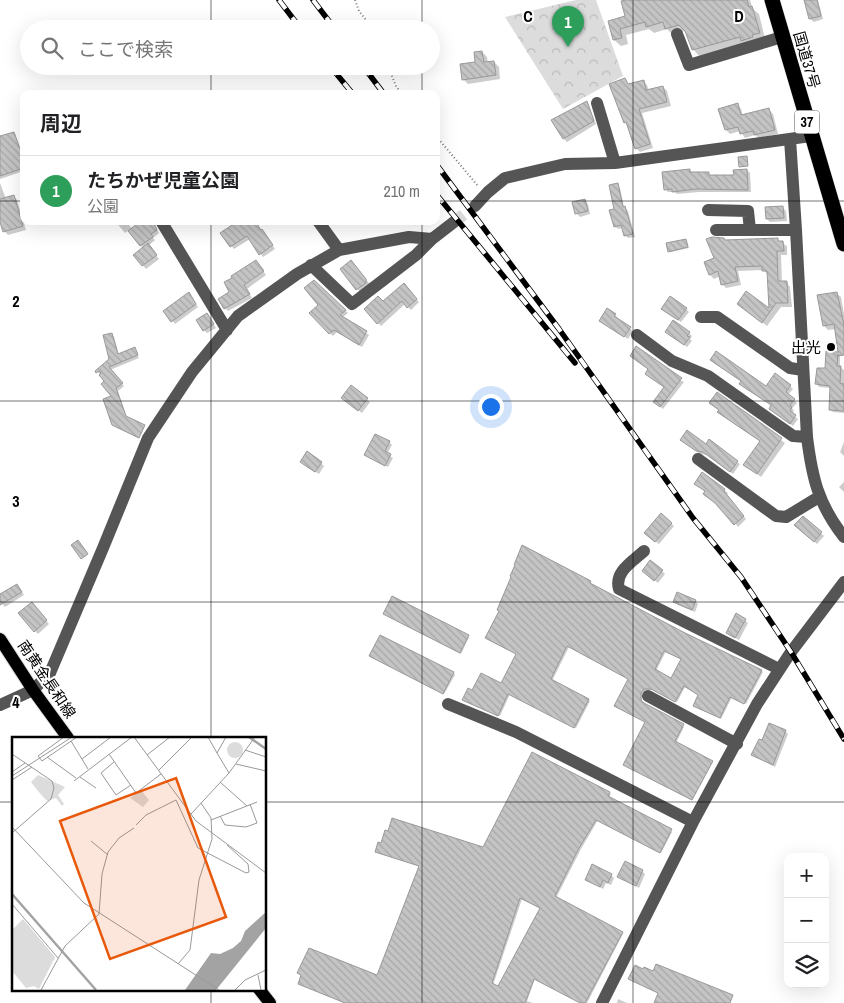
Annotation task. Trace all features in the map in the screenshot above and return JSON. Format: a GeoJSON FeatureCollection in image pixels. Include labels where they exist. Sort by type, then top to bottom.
{"type":"FeatureCollection","features":[{"type":"Feature","properties":{"kind":"highway","name":"国道37号"},"geometry":{"type":"LineString","coordinates":[[772,0],[844,244]]}},
{"type":"Feature","properties":{"kind":"main road","name":"南黄金長和線"},"geometry":{"type":"LineString","coordinates":[[0,639],[33,690],[67,737]]}},
{"type":"Feature","properties":{"kind":"main road"},"geometry":{"type":"LineString","coordinates":[[260,990],[270,1003]]}},
{"type":"Feature","properties":{"kind":"street"},"geometry":{"type":"LineString","coordinates":[[677,34],[688,65],[782,37]]}},
{"type":"Feature","properties":{"kind":"street"},"geometry":{"type":"LineString","coordinates":[[597,103],[615,163]]}},
{"type":"Feature","properties":{"kind":"street"},"geometry":{"type":"LineString","coordinates":[[475,206],[505,178],[566,164],[615,163],[811,136]]}},
{"type":"Feature","properties":{"kind":"street"},"geometry":{"type":"LineString","coordinates":[[790,139],[807,437],[811,469],[819,497],[844,537]]}},
{"type":"Feature","properties":{"kind":"street"},"geometry":{"type":"LineString","coordinates":[[708,210],[748,211],[750,230]]}},
{"type":"Feature","properties":{"kind":"street"},"geometry":{"type":"LineString","coordinates":[[311,265],[352,304],[416,255],[432,238],[454,222]]}},
{"type":"Feature","properties":{"kind":"street"},"geometry":{"type":"LineString","coordinates":[[163,225],[226,330]]}},
{"type":"Feature","properties":{"kind":"street"},"geometry":{"type":"LineString","coordinates":[[321,225],[339,250]]}},
{"type":"Feature","properties":{"kind":"street"},"geometry":{"type":"LineString","coordinates":[[716,230],[796,230]]}},
{"type":"Feature","properties":{"kind":"street"},"geometry":{"type":"LineString","coordinates":[[0,705],[33,690],[50,673],[148,438],[192,372],[238,316],[311,265],[339,250],[410,237],[432,238]]}},
{"type":"Feature","properties":{"kind":"street"},"geometry":{"type":"LineString","coordinates":[[701,317],[717,317],[790,368],[803,370]]}},
{"type":"Feature","properties":{"kind":"street"},"geometry":{"type":"LineString","coordinates":[[637,335],[672,361],[708,376],[793,436],[807,437]]}},
{"type":"Feature","properties":{"kind":"street"},"geometry":{"type":"LineString","coordinates":[[698,459],[776,516],[786,517],[819,497]]}},
{"type":"Feature","properties":{"kind":"street"},"geometry":{"type":"LineString","coordinates":[[644,551],[620,573],[617,581],[620,588],[779,669]]}},
{"type":"Feature","properties":{"kind":"street"},"geometry":{"type":"LineString","coordinates":[[602,1003],[693,822],[757,704],[779,669],[844,582]]}},
{"type":"Feature","properties":{"kind":"street"},"geometry":{"type":"LineString","coordinates":[[648,696],[737,744]]}},
{"type":"Feature","properties":{"kind":"street"},"geometry":{"type":"LineString","coordinates":[[448,704],[516,732],[693,822]]}},
{"type":"Feature","properties":{"kind":"path"},"geometry":{"type":"LineString","coordinates":[[355,0],[359,11],[366,20]]}},
{"type":"Feature","properties":{"kind":"path"},"geometry":{"type":"LineString","coordinates":[[392,75],[399,90]]}},
{"type":"Feature","properties":{"kind":"path"},"geometry":{"type":"LineString","coordinates":[[440,141],[476,185],[488,192]]}},
{"type":"Feature","properties":{"kind":"green space"},"geometry":{"type":"Polygon","coordinates":[[[576,0],[596,0],[623,76],[563,109],[505,17],[576,0]]]}},
{"type":"Feature","properties":{"kind":"building"},"geometry":{"type":"Polygon","coordinates":[[[747,0],[749,7],[752,6],[760,33],[741,41],[740,37],[692,50],[685,31],[679,25],[665,29],[663,22],[646,27],[645,22],[620,29],[622,38],[613,40],[608,21],[625,16],[621,1],[747,0]]]}},
{"type":"Feature","properties":{"kind":"building"},"geometry":{"type":"Polygon","coordinates":[[[804,0],[817,0],[821,16],[809,19],[804,0]]]}},
{"type":"Feature","properties":{"kind":"building"},"geometry":{"type":"Polygon","coordinates":[[[482,51],[484,62],[494,61],[496,75],[462,80],[460,64],[475,62],[474,52],[482,51]]]}},
{"type":"Feature","properties":{"kind":"building"},"geometry":{"type":"Polygon","coordinates":[[[625,78],[628,84],[644,80],[646,90],[663,86],[667,102],[639,109],[650,144],[635,149],[626,122],[624,123],[609,84],[625,78]]]}},
{"type":"Feature","properties":{"kind":"building"},"geometry":{"type":"Polygon","coordinates":[[[587,101],[594,121],[563,139],[551,120],[587,101]]]}},
{"type":"Feature","properties":{"kind":"building"},"geometry":{"type":"Polygon","coordinates":[[[738,103],[741,115],[769,108],[775,130],[754,135],[753,131],[740,134],[738,127],[725,130],[718,109],[738,103]]]}},
{"type":"Feature","properties":{"kind":"building"},"geometry":{"type":"Polygon","coordinates":[[[14,132],[20,149],[20,169],[0,176],[0,136],[14,132]]]}},
{"type":"Feature","properties":{"kind":"building"},"geometry":{"type":"Polygon","coordinates":[[[747,156],[748,166],[739,167],[738,157],[747,156]]]}},
{"type":"Feature","properties":{"kind":"building"},"geometry":{"type":"Polygon","coordinates":[[[690,169],[690,172],[709,172],[709,175],[734,175],[733,170],[747,169],[748,190],[696,189],[672,192],[672,189],[664,190],[662,172],[690,169]]]}},
{"type":"Feature","properties":{"kind":"building"},"geometry":{"type":"Polygon","coordinates":[[[618,183],[623,207],[625,206],[633,234],[624,236],[621,225],[614,227],[609,210],[614,209],[609,185],[618,183]]]}},
{"type":"Feature","properties":{"kind":"building"},"geometry":{"type":"Polygon","coordinates":[[[14,195],[20,216],[20,225],[23,226],[3,232],[0,222],[0,199],[14,195]]]}},
{"type":"Feature","properties":{"kind":"building"},"geometry":{"type":"Polygon","coordinates":[[[585,199],[588,211],[575,214],[572,202],[585,199]]]}},
{"type":"Feature","properties":{"kind":"building"},"geometry":{"type":"Polygon","coordinates":[[[783,206],[784,218],[766,219],[765,207],[783,206]]]}},
{"type":"Feature","properties":{"kind":"building"},"geometry":{"type":"Polygon","coordinates":[[[136,225],[155,225],[157,230],[151,234],[153,237],[140,246],[128,231],[136,225]]]}},
{"type":"Feature","properties":{"kind":"building"},"geometry":{"type":"Polygon","coordinates":[[[232,225],[258,225],[273,245],[259,255],[247,236],[230,247],[220,233],[232,225]]]}},
{"type":"Feature","properties":{"kind":"building"},"geometry":{"type":"Polygon","coordinates":[[[712,237],[724,238],[725,240],[778,238],[778,241],[783,241],[784,251],[777,251],[778,281],[787,281],[788,303],[776,303],[762,323],[737,304],[746,291],[769,308],[767,271],[762,271],[762,266],[735,267],[738,281],[721,285],[718,271],[709,275],[704,262],[714,258],[706,239],[712,237]]]}},
{"type":"Feature","properties":{"kind":"building"},"geometry":{"type":"Polygon","coordinates":[[[686,239],[688,247],[668,252],[666,243],[686,239]]]}},
{"type":"Feature","properties":{"kind":"building"},"geometry":{"type":"Polygon","coordinates":[[[148,243],[157,255],[142,266],[133,255],[148,243]]]}},
{"type":"Feature","properties":{"kind":"building"},"geometry":{"type":"Polygon","coordinates":[[[256,260],[264,271],[244,285],[250,294],[224,309],[218,299],[229,292],[224,282],[256,260]]]}},
{"type":"Feature","properties":{"kind":"building"},"geometry":{"type":"Polygon","coordinates":[[[351,260],[366,279],[366,283],[356,290],[340,269],[351,260]]]}},
{"type":"Feature","properties":{"kind":"building"},"geometry":{"type":"Polygon","coordinates":[[[314,280],[346,310],[340,315],[367,331],[359,345],[334,330],[329,334],[309,313],[318,305],[304,288],[314,280]]]}},
{"type":"Feature","properties":{"kind":"building"},"geometry":{"type":"Polygon","coordinates":[[[404,283],[417,299],[407,308],[402,301],[377,324],[364,309],[378,296],[383,301],[404,283]]]}},
{"type":"Feature","properties":{"kind":"building"},"geometry":{"type":"Polygon","coordinates":[[[189,292],[196,304],[171,322],[163,311],[189,292]]]}},
{"type":"Feature","properties":{"kind":"building"},"geometry":{"type":"Polygon","coordinates":[[[837,292],[844,325],[844,355],[838,356],[838,354],[837,366],[841,366],[840,383],[844,384],[844,411],[829,410],[830,386],[815,384],[817,368],[825,368],[826,351],[838,352],[834,324],[823,326],[817,295],[837,292]]]}},
{"type":"Feature","properties":{"kind":"building"},"geometry":{"type":"Polygon","coordinates":[[[670,296],[687,308],[678,320],[661,309],[670,296]]]}},
{"type":"Feature","properties":{"kind":"building"},"geometry":{"type":"Polygon","coordinates":[[[607,308],[616,314],[614,316],[631,327],[624,337],[599,321],[607,308]]]}},
{"type":"Feature","properties":{"kind":"building"},"geometry":{"type":"Polygon","coordinates":[[[207,313],[214,324],[203,331],[196,320],[207,313]]]}},
{"type":"Feature","properties":{"kind":"building"},"geometry":{"type":"Polygon","coordinates":[[[673,320],[690,332],[687,336],[690,337],[684,345],[665,332],[673,320]]]}},
{"type":"Feature","properties":{"kind":"building"},"geometry":{"type":"Polygon","coordinates":[[[112,333],[118,354],[135,347],[138,355],[109,367],[123,383],[116,388],[126,416],[145,425],[139,438],[112,425],[103,399],[111,396],[101,384],[104,381],[99,375],[101,373],[99,371],[96,373],[95,371],[109,359],[103,335],[112,333]]]}},
{"type":"Feature","properties":{"kind":"building"},"geometry":{"type":"Polygon","coordinates":[[[636,346],[682,378],[660,407],[653,402],[664,387],[645,374],[648,369],[630,356],[636,346]]]}},
{"type":"Feature","properties":{"kind":"building"},"geometry":{"type":"Polygon","coordinates":[[[716,351],[766,386],[775,373],[791,385],[786,392],[795,399],[790,405],[792,407],[790,411],[796,415],[790,424],[769,409],[771,405],[739,384],[741,381],[710,360],[716,351]]]}},
{"type":"Feature","properties":{"kind":"building"},"geometry":{"type":"Polygon","coordinates":[[[351,385],[368,398],[358,411],[341,398],[351,385]]]}},
{"type":"Feature","properties":{"kind":"building"},"geometry":{"type":"Polygon","coordinates":[[[717,392],[782,438],[757,474],[743,465],[760,441],[717,412],[719,410],[709,403],[717,392]]]}},
{"type":"Feature","properties":{"kind":"building"},"geometry":{"type":"Polygon","coordinates":[[[687,430],[706,444],[709,439],[738,461],[730,472],[703,452],[696,451],[680,440],[687,430]]]}},
{"type":"Feature","properties":{"kind":"building"},"geometry":{"type":"Polygon","coordinates":[[[375,434],[390,441],[385,451],[391,454],[385,466],[364,455],[375,434]]]}},
{"type":"Feature","properties":{"kind":"building"},"geometry":{"type":"Polygon","coordinates":[[[307,451],[322,462],[315,472],[300,462],[307,451]]]}},
{"type":"Feature","properties":{"kind":"building"},"geometry":{"type":"Polygon","coordinates":[[[702,472],[725,489],[724,491],[744,516],[734,525],[715,503],[703,494],[705,491],[694,484],[702,472]]]}},
{"type":"Feature","properties":{"kind":"building"},"geometry":{"type":"Polygon","coordinates":[[[661,513],[672,523],[655,542],[644,533],[661,513]]]}},
{"type":"Feature","properties":{"kind":"building"},"geometry":{"type":"Polygon","coordinates":[[[803,516],[822,532],[814,542],[794,525],[803,516]]]}},
{"type":"Feature","properties":{"kind":"building"},"geometry":{"type":"Polygon","coordinates":[[[78,540],[88,554],[81,559],[71,545],[78,540]]]}},
{"type":"Feature","properties":{"kind":"building"},"geometry":{"type":"Polygon","coordinates":[[[522,545],[685,633],[762,670],[744,704],[730,697],[720,718],[693,706],[698,695],[684,686],[675,702],[651,689],[644,689],[641,693],[641,700],[644,703],[684,724],[675,741],[713,761],[692,800],[623,765],[645,722],[614,706],[628,679],[567,646],[551,679],[589,699],[574,728],[508,694],[498,716],[462,700],[468,688],[472,690],[481,673],[501,683],[516,654],[485,638],[499,611],[497,610],[522,545]],[[664,651],[655,669],[671,678],[681,659],[664,651]]]}},
{"type":"Feature","properties":{"kind":"building"},"geometry":{"type":"Polygon","coordinates":[[[650,560],[663,570],[654,581],[642,571],[650,560]]]}},
{"type":"Feature","properties":{"kind":"building"},"geometry":{"type":"Polygon","coordinates":[[[17,584],[22,592],[0,605],[0,594],[17,584]]]}},
{"type":"Feature","properties":{"kind":"building"},"geometry":{"type":"Polygon","coordinates":[[[677,592],[696,600],[692,610],[673,602],[677,592]]]}},
{"type":"Feature","properties":{"kind":"building"},"geometry":{"type":"Polygon","coordinates":[[[392,596],[469,635],[460,653],[383,614],[392,596]]]}},
{"type":"Feature","properties":{"kind":"building"},"geometry":{"type":"Polygon","coordinates":[[[32,602],[47,620],[34,632],[18,613],[32,602]]]}},
{"type":"Feature","properties":{"kind":"building"},"geometry":{"type":"Polygon","coordinates":[[[736,613],[746,619],[735,638],[726,633],[736,613]]]}},
{"type":"Feature","properties":{"kind":"building"},"geometry":{"type":"Polygon","coordinates":[[[380,635],[454,672],[443,694],[369,656],[380,635]]]}},
{"type":"Feature","properties":{"kind":"building"},"geometry":{"type":"Polygon","coordinates":[[[769,723],[786,730],[773,765],[751,755],[759,739],[762,740],[769,723]]]}},
{"type":"Feature","properties":{"kind":"building"},"geometry":{"type":"Polygon","coordinates":[[[532,752],[610,792],[608,796],[672,829],[660,853],[596,820],[579,848],[555,896],[623,932],[585,1003],[580,1003],[534,979],[525,1003],[345,1003],[298,984],[301,975],[297,973],[309,948],[377,975],[419,866],[375,852],[378,842],[381,843],[385,830],[388,831],[392,818],[483,847],[532,752]],[[520,898],[492,983],[498,986],[540,908],[520,898]]]}},
{"type":"Feature","properties":{"kind":"building"},"geometry":{"type":"Polygon","coordinates":[[[625,861],[643,870],[636,886],[617,877],[625,861]]]}},
{"type":"Feature","properties":{"kind":"building"},"geometry":{"type":"Polygon","coordinates":[[[592,864],[612,874],[608,883],[603,880],[600,887],[585,880],[592,864]]]}},
{"type":"Feature","properties":{"kind":"building"},"geometry":{"type":"Polygon","coordinates":[[[656,964],[733,995],[730,1003],[654,1003],[658,993],[628,979],[635,965],[653,971],[656,964]]]}},
{"type":"Feature","properties":{"kind":"tunnel"},"geometry":{"type":"LineString","coordinates":[[454,222],[475,206]]}},
{"type":"Feature","properties":{"kind":"railway"},"geometry":{"type":"LineString","coordinates":[[279,0],[294,20]]}},
{"type":"Feature","properties":{"kind":"railway"},"geometry":{"type":"LineString","coordinates":[[313,0],[328,20]]}},
{"type":"Feature","properties":{"kind":"railway"},"geometry":{"type":"LineString","coordinates":[[337,75],[350,90]]}},
{"type":"Feature","properties":{"kind":"railway"},"geometry":{"type":"LineString","coordinates":[[370,75],[381,90]]}},
{"type":"Feature","properties":{"kind":"railway"},"geometry":{"type":"LineString","coordinates":[[440,169],[559,329],[693,518],[741,577],[791,652],[844,739]]}},
{"type":"Feature","properties":{"kind":"railway"},"geometry":{"type":"LineString","coordinates":[[440,199],[575,363]]}},
{"type":"Feature","properties":{"kind":"place","name":"たちかぜ児童公園"},"geometry":{"type":"Point","coordinates":[568,47]}},
{"type":"Feature","properties":{"kind":"place","name":"出光"},"geometry":{"type":"Point","coordinates":[831,347]}}]}
